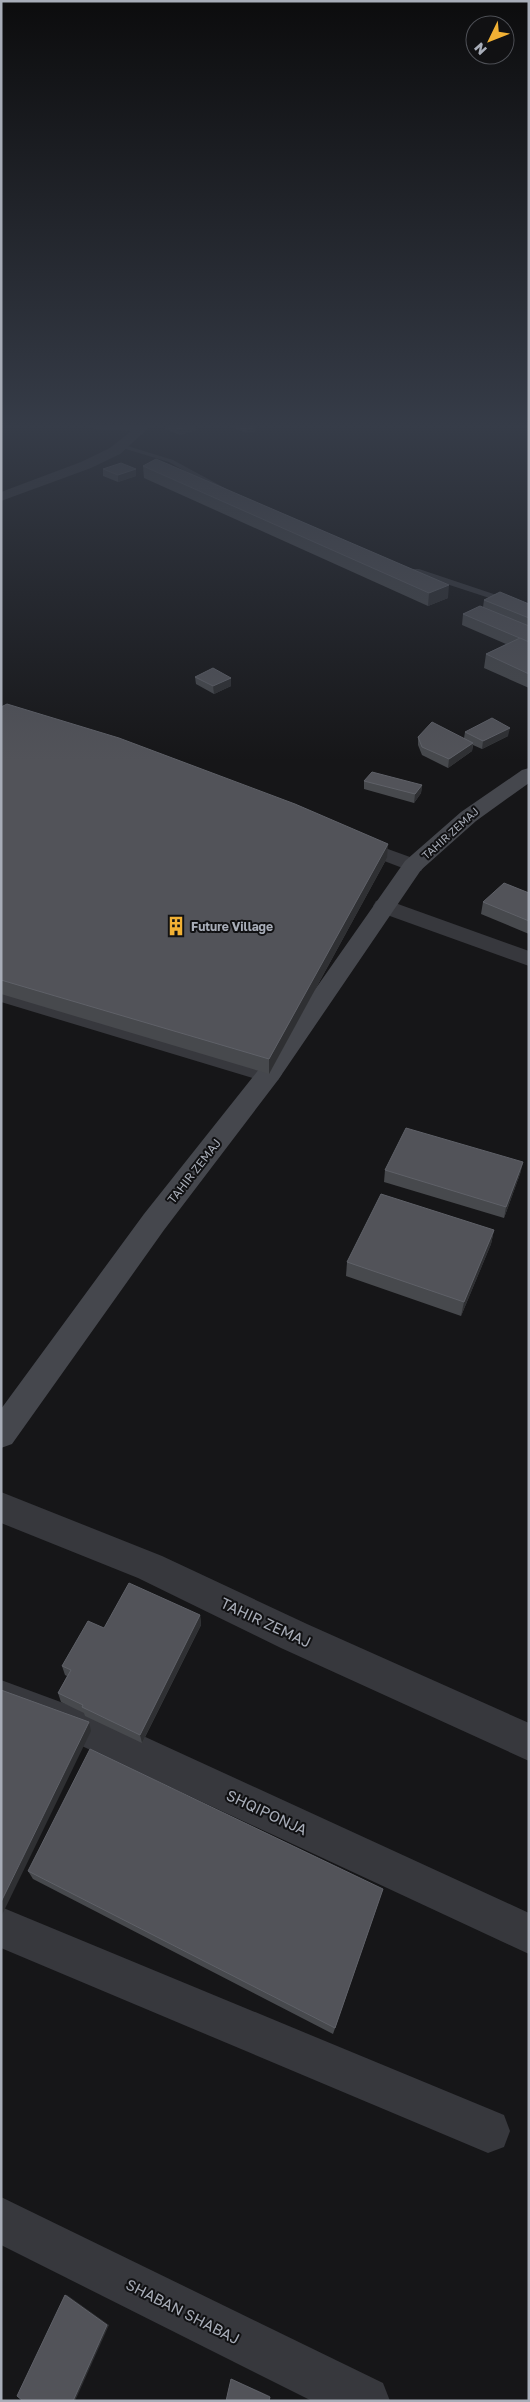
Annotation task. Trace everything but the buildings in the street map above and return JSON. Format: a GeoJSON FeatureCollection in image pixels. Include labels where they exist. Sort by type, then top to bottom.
{"type":"FeatureCollection","features":[{"type":"Feature","properties":{"kind":"main road","name":"TAHIR ZEMAJ"},"geometry":{"type":"LineString","coordinates":[[1,1434],[154,1222],[269,1074],[384,906],[414,866],[466,816],[529,774]]}},
{"type":"Feature","properties":{"kind":"street"},"geometry":{"type":"LineString","coordinates":[[338,836],[414,866]]}},
{"type":"Feature","properties":{"kind":"street"},"geometry":{"type":"LineString","coordinates":[[384,906],[529,959]]}},
{"type":"Feature","properties":{"kind":"street"},"geometry":{"type":"LineString","coordinates":[[1,994],[269,1074]]}},
{"type":"Feature","properties":{"kind":"street","name":"TAHIR ZEMAJ"},"geometry":{"type":"LineString","coordinates":[[1,1507],[150,1567],[294,1636],[529,1742]]}},
{"type":"Feature","properties":{"kind":"street","name":"SHQIPONJA"},"geometry":{"type":"LineString","coordinates":[[1,1698],[91,1731],[529,1934]]}},
{"type":"Feature","properties":{"kind":"street"},"geometry":{"type":"LineString","coordinates":[[1,1927],[488,2131]]}},
{"type":"Feature","properties":{"kind":"street","name":"SHABAN SHABAJ"},"geometry":{"type":"LineString","coordinates":[[1,2220],[365,2401]]}},
{"type":"Feature","properties":{"kind":"lane"},"geometry":{"type":"LineString","coordinates":[[405,566],[432,577],[529,609]]}},
{"type":"Feature","properties":{"kind":"place","name":"Future Village"},"geometry":{"type":"Point","coordinates":[176,926]}}]}
